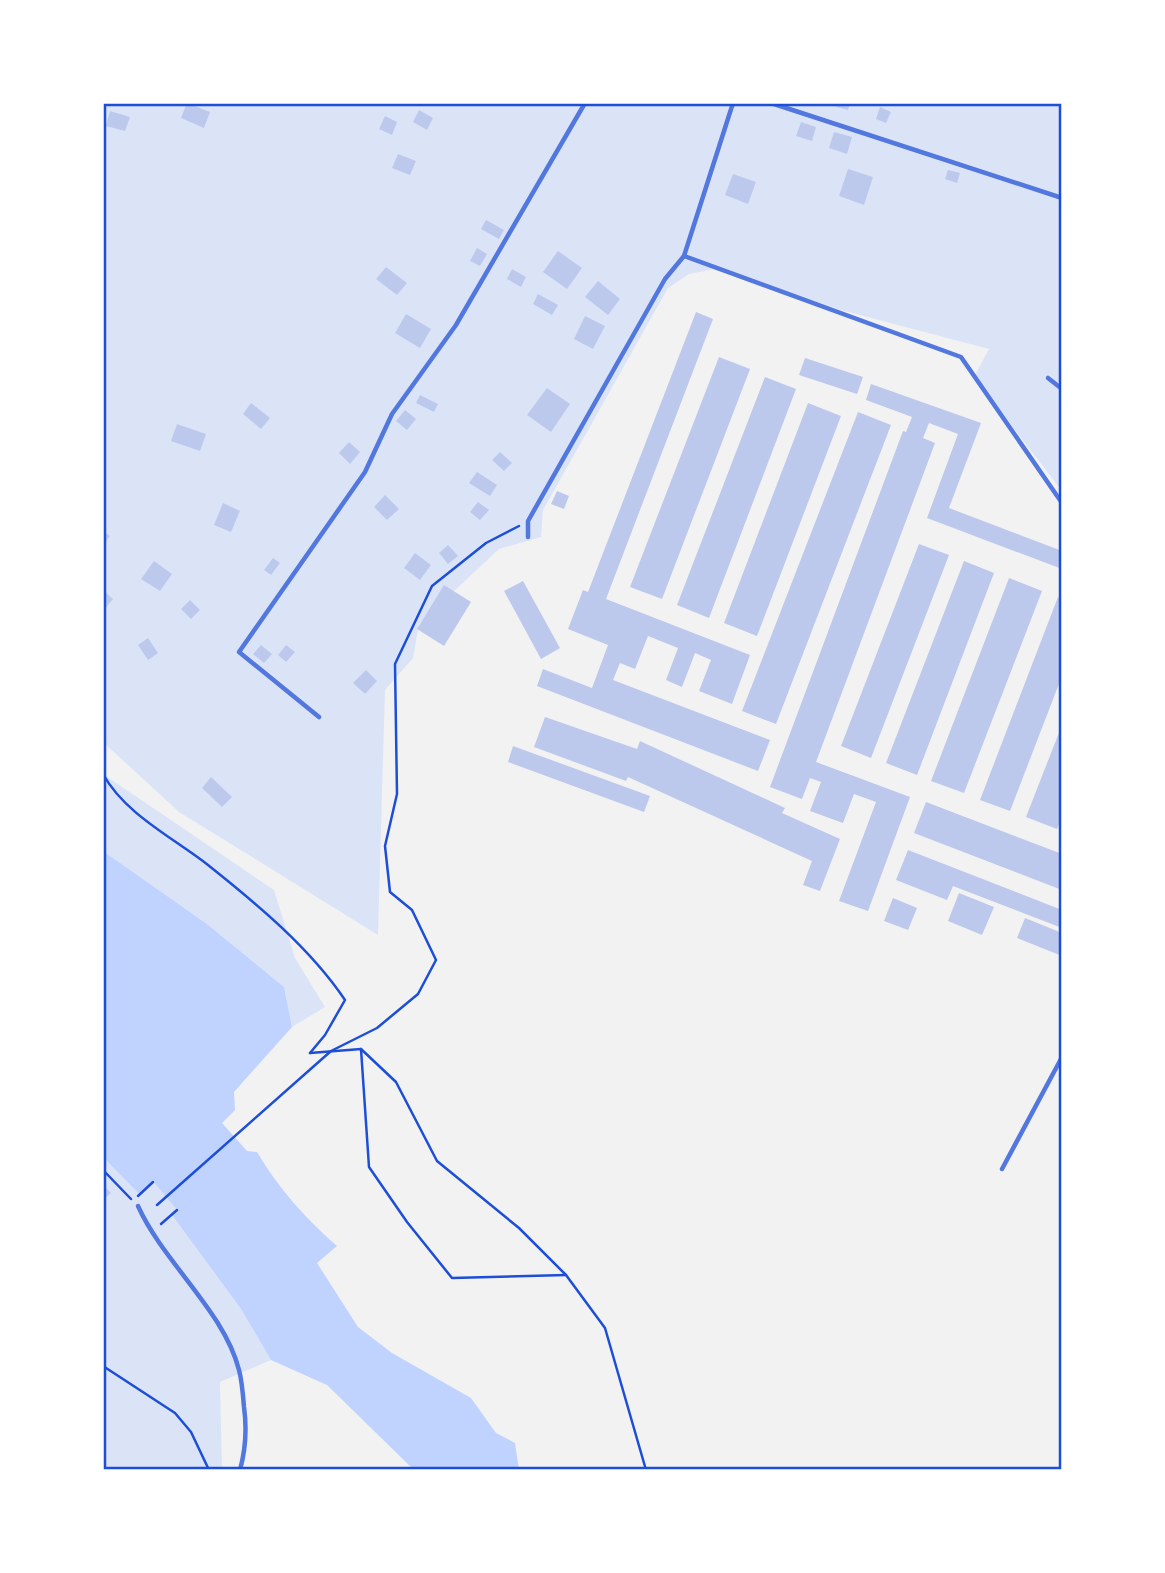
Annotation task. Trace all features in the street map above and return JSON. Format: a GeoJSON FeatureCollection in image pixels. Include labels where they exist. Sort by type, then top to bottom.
{"type":"FeatureCollection","features":[{"type":"Feature","properties":{"kind":"lane"},"geometry":{"type":"LineString","coordinates":[[319,717],[239,652],[365,472],[376,454],[380,435],[392,414],[457,325],[585,103]]}},
{"type":"Feature","properties":{"kind":"lane"},"geometry":{"type":"LineString","coordinates":[[528,537],[528,521],[665,279],[684,256],[733,103]]}},
{"type":"Feature","properties":{"kind":"lane"},"geometry":{"type":"LineString","coordinates":[[771,103],[1062,198]]}},
{"type":"Feature","properties":{"kind":"lane"},"geometry":{"type":"LineString","coordinates":[[684,256],[961,357],[1062,503]]}},
{"type":"Feature","properties":{"kind":"lane"},"geometry":{"type":"LineString","coordinates":[[1048,378],[1062,389]]}},
{"type":"Feature","properties":{"kind":"lane"},"geometry":{"type":"LineString","coordinates":[[1002,1169],[1062,1057]]}},
{"type":"Feature","properties":{"kind":"lane"},"geometry":{"type":"LineString","coordinates":[[138,1206],[148,1227],[219,1328],[239,1368],[247,1426],[246,1451],[240,1470]]}},
{"type":"Feature","properties":{"kind":"path"},"geometry":{"type":"LineString","coordinates":[[158,1205],[331,1051],[377,1028],[418,994],[436,960],[412,910],[390,892],[385,846],[397,794],[395,664],[432,586],[486,543],[528,521]]}},
{"type":"Feature","properties":{"kind":"path"},"geometry":{"type":"LineString","coordinates":[[103,774],[115,796],[208,865],[273,920],[327,974],[345,1000],[325,1035],[310,1052],[361,1049],[396,1082],[437,1161],[519,1228],[566,1275],[605,1328],[646,1470]]}},
{"type":"Feature","properties":{"kind":"path"},"geometry":{"type":"LineString","coordinates":[[361,1049],[369,1167],[407,1222],[453,1278],[566,1275]]}},
{"type":"Feature","properties":{"kind":"path"},"geometry":{"type":"LineString","coordinates":[[103,1170],[138,1206]]}},
{"type":"Feature","properties":{"kind":"path"},"geometry":{"type":"LineString","coordinates":[[138,1196],[153,1182]]}},
{"type":"Feature","properties":{"kind":"path"},"geometry":{"type":"LineString","coordinates":[[160,1225],[177,1210]]}},
{"type":"Feature","properties":{"kind":"path"},"geometry":{"type":"LineString","coordinates":[[103,1366],[175,1412],[191,1432],[209,1470]]}},
{"type":"Feature","properties":{"kind":"shaded area"},"geometry":{"type":"Polygon","coordinates":[[[103,103],[1062,103],[1062,491],[974,377],[989,349],[841,310],[715,269],[689,274],[668,288],[543,510],[541,537],[499,549],[419,624],[413,658],[385,690],[378,935],[179,812],[103,742],[103,103]]]}},
{"type":"Feature","properties":{"kind":"shaded area"},"geometry":{"type":"Polygon","coordinates":[[[103,774],[274,890],[295,958],[325,1007],[292,1027],[284,987],[207,924],[103,851],[103,774]]]}},
{"type":"Feature","properties":{"kind":"shaded area"},"geometry":{"type":"Polygon","coordinates":[[[103,1157],[139,1194],[153,1181],[177,1210],[172,1215],[241,1309],[271,1360],[220,1382],[222,1470],[103,1470],[103,1157]]]}},
{"type":"Feature","properties":{"kind":"water"},"geometry":{"type":"Polygon","coordinates":[[[103,851],[207,924],[284,987],[292,1027],[234,1092],[235,1110],[222,1123],[247,1151],[257,1152],[293,1202],[337,1246],[317,1263],[358,1327],[392,1353],[471,1398],[496,1433],[515,1443],[519,1470],[414,1470],[327,1385],[271,1360],[241,1309],[172,1215],[177,1210],[153,1181],[139,1194],[103,1157],[103,851]]]}},
{"type":"Feature","properties":{"kind":"building"},"geometry":{"type":"Polygon","coordinates":[[[187,103],[210,112],[204,128],[181,118],[187,103]]]}},
{"type":"Feature","properties":{"kind":"building"},"geometry":{"type":"Polygon","coordinates":[[[837,103],[850,103],[848,110],[836,107],[837,103]]]}},
{"type":"Feature","properties":{"kind":"building"},"geometry":{"type":"Polygon","coordinates":[[[880,107],[891,112],[886,123],[876,119],[880,107]]]}},
{"type":"Feature","properties":{"kind":"building"},"geometry":{"type":"Polygon","coordinates":[[[419,110],[433,118],[427,130],[413,122],[419,110]]]}},
{"type":"Feature","properties":{"kind":"building"},"geometry":{"type":"Polygon","coordinates":[[[110,111],[130,117],[125,131],[106,126],[110,111]]]}},
{"type":"Feature","properties":{"kind":"building"},"geometry":{"type":"Polygon","coordinates":[[[385,116],[397,122],[392,135],[379,129],[385,116]]]}},
{"type":"Feature","properties":{"kind":"building"},"geometry":{"type":"Polygon","coordinates":[[[801,122],[816,127],[812,141],[796,136],[801,122]]]}},
{"type":"Feature","properties":{"kind":"building"},"geometry":{"type":"Polygon","coordinates":[[[834,132],[852,137],[847,154],[829,148],[834,132]]]}},
{"type":"Feature","properties":{"kind":"building"},"geometry":{"type":"Polygon","coordinates":[[[398,154],[416,161],[410,175],[392,168],[398,154]]]}},
{"type":"Feature","properties":{"kind":"building"},"geometry":{"type":"Polygon","coordinates":[[[848,169],[873,177],[864,205],[839,196],[848,169]]]}},
{"type":"Feature","properties":{"kind":"building"},"geometry":{"type":"Polygon","coordinates":[[[948,170],[960,173],[957,183],[945,179],[948,170]]]}},
{"type":"Feature","properties":{"kind":"building"},"geometry":{"type":"Polygon","coordinates":[[[733,174],[756,182],[748,204],[725,195],[733,174]]]}},
{"type":"Feature","properties":{"kind":"building"},"geometry":{"type":"Polygon","coordinates":[[[486,220],[504,230],[499,239],[481,229],[486,220]]]}},
{"type":"Feature","properties":{"kind":"building"},"geometry":{"type":"Polygon","coordinates":[[[477,248],[487,254],[480,266],[470,261],[477,248]]]}},
{"type":"Feature","properties":{"kind":"building"},"geometry":{"type":"Polygon","coordinates":[[[558,251],[582,268],[567,289],[543,272],[558,251]]]}},
{"type":"Feature","properties":{"kind":"building"},"geometry":{"type":"Polygon","coordinates":[[[386,267],[407,283],[397,295],[376,279],[386,267]]]}},
{"type":"Feature","properties":{"kind":"building"},"geometry":{"type":"Polygon","coordinates":[[[512,269],[526,277],[521,287],[507,279],[512,269]]]}},
{"type":"Feature","properties":{"kind":"building"},"geometry":{"type":"Polygon","coordinates":[[[598,281],[620,299],[608,315],[585,297],[598,281]]]}},
{"type":"Feature","properties":{"kind":"building"},"geometry":{"type":"Polygon","coordinates":[[[538,294],[558,305],[552,315],[533,304],[538,294]]]}},
{"type":"Feature","properties":{"kind":"building"},"geometry":{"type":"Polygon","coordinates":[[[696,312],[713,319],[606,599],[750,655],[732,704],[699,691],[711,660],[695,653],[682,687],[666,680],[678,648],[648,636],[635,669],[620,663],[613,680],[770,740],[758,771],[537,686],[543,669],[592,688],[608,645],[568,629],[583,590],[588,592],[696,312]]]}},
{"type":"Feature","properties":{"kind":"building"},"geometry":{"type":"Polygon","coordinates":[[[406,314],[431,329],[420,348],[395,333],[406,314]]]}},
{"type":"Feature","properties":{"kind":"building"},"geometry":{"type":"Polygon","coordinates":[[[585,316],[605,326],[593,349],[574,339],[585,316]]]}},
{"type":"Feature","properties":{"kind":"building"},"geometry":{"type":"Polygon","coordinates":[[[719,357],[750,369],[662,599],[630,587],[719,357]]]}},
{"type":"Feature","properties":{"kind":"building"},"geometry":{"type":"Polygon","coordinates":[[[805,358],[863,377],[857,394],[799,375],[805,358]]]}},
{"type":"Feature","properties":{"kind":"building"},"geometry":{"type":"Polygon","coordinates":[[[765,377],[796,389],[709,618],[677,605],[765,377]]]}},
{"type":"Feature","properties":{"kind":"building"},"geometry":{"type":"Polygon","coordinates":[[[871,384],[981,423],[949,508],[1062,551],[1062,569],[927,518],[958,434],[929,423],[923,438],[935,443],[816,762],[910,797],[868,911],[839,901],[876,802],[854,794],[843,823],[810,811],[821,782],[810,778],[802,799],[770,787],[903,431],[906,432],[912,417],[866,400],[871,384]]]}},
{"type":"Feature","properties":{"kind":"building"},"geometry":{"type":"Polygon","coordinates":[[[547,388],[570,404],[551,432],[527,415],[547,388]]]}},
{"type":"Feature","properties":{"kind":"building"},"geometry":{"type":"Polygon","coordinates":[[[420,395],[438,404],[434,412],[416,403],[420,395]]]}},
{"type":"Feature","properties":{"kind":"building"},"geometry":{"type":"Polygon","coordinates":[[[251,403],[270,418],[261,429],[243,414],[251,403]]]}},
{"type":"Feature","properties":{"kind":"building"},"geometry":{"type":"Polygon","coordinates":[[[808,403],[841,416],[757,636],[724,623],[808,403]]]}},
{"type":"Feature","properties":{"kind":"building"},"geometry":{"type":"Polygon","coordinates":[[[405,410],[416,419],[407,430],[396,421],[405,410]]]}},
{"type":"Feature","properties":{"kind":"building"},"geometry":{"type":"Polygon","coordinates":[[[858,412],[891,425],[776,724],[742,711],[858,412]]]}},
{"type":"Feature","properties":{"kind":"building"},"geometry":{"type":"Polygon","coordinates":[[[177,424],[206,434],[200,451],[171,441],[177,424]]]}},
{"type":"Feature","properties":{"kind":"building"},"geometry":{"type":"Polygon","coordinates":[[[349,442],[360,452],[350,464],[339,453],[349,442]]]}},
{"type":"Feature","properties":{"kind":"building"},"geometry":{"type":"Polygon","coordinates":[[[500,452],[512,463],[504,471],[492,460],[500,452]]]}},
{"type":"Feature","properties":{"kind":"building"},"geometry":{"type":"Polygon","coordinates":[[[477,472],[497,485],[490,496],[469,483],[477,472]]]}},
{"type":"Feature","properties":{"kind":"building"},"geometry":{"type":"Polygon","coordinates":[[[557,491],[569,496],[564,509],[551,504],[557,491]]]}},
{"type":"Feature","properties":{"kind":"building"},"geometry":{"type":"Polygon","coordinates":[[[385,495],[399,509],[387,520],[374,507],[385,495]]]}},
{"type":"Feature","properties":{"kind":"building"},"geometry":{"type":"Polygon","coordinates":[[[478,502],[489,510],[480,520],[470,512],[478,502]]]}},
{"type":"Feature","properties":{"kind":"building"},"geometry":{"type":"Polygon","coordinates":[[[223,503],[240,511],[231,532],[214,525],[223,503]]]}},
{"type":"Feature","properties":{"kind":"building"},"geometry":{"type":"Polygon","coordinates":[[[103,531],[110,536],[103,544],[103,531]]]}},
{"type":"Feature","properties":{"kind":"building"},"geometry":{"type":"Polygon","coordinates":[[[919,544],[949,555],[871,758],[841,746],[919,544]]]}},
{"type":"Feature","properties":{"kind":"building"},"geometry":{"type":"Polygon","coordinates":[[[448,545],[458,556],[448,564],[439,553],[448,545]]]}},
{"type":"Feature","properties":{"kind":"building"},"geometry":{"type":"Polygon","coordinates":[[[415,553],[431,565],[420,580],[404,568],[415,553]]]}},
{"type":"Feature","properties":{"kind":"building"},"geometry":{"type":"Polygon","coordinates":[[[273,558],[280,563],[271,575],[264,570],[273,558]]]}},
{"type":"Feature","properties":{"kind":"building"},"geometry":{"type":"Polygon","coordinates":[[[154,561],[172,574],[160,591],[141,579],[154,561]]]}},
{"type":"Feature","properties":{"kind":"building"},"geometry":{"type":"Polygon","coordinates":[[[964,561],[994,573],[917,775],[886,763],[964,561]]]}},
{"type":"Feature","properties":{"kind":"building"},"geometry":{"type":"Polygon","coordinates":[[[1009,578],[1042,591],[964,793],[931,781],[1009,578]]]}},
{"type":"Feature","properties":{"kind":"building"},"geometry":{"type":"Polygon","coordinates":[[[523,581],[560,648],[541,659],[504,591],[523,581]]]}},
{"type":"Feature","properties":{"kind":"building"},"geometry":{"type":"Polygon","coordinates":[[[444,585],[471,602],[444,646],[417,629],[444,585]]]}},
{"type":"Feature","properties":{"kind":"building"},"geometry":{"type":"Polygon","coordinates":[[[103,590],[113,599],[103,611],[103,590]]]}},
{"type":"Feature","properties":{"kind":"building"},"geometry":{"type":"Polygon","coordinates":[[[1058,597],[1062,599],[1062,676],[1010,811],[980,800],[1058,597]]]}},
{"type":"Feature","properties":{"kind":"building"},"geometry":{"type":"Polygon","coordinates":[[[190,600],[200,610],[191,619],[181,609],[190,600]]]}},
{"type":"Feature","properties":{"kind":"building"},"geometry":{"type":"Polygon","coordinates":[[[148,638],[158,653],[148,660],[138,645],[148,638]]]}},
{"type":"Feature","properties":{"kind":"building"},"geometry":{"type":"Polygon","coordinates":[[[261,645],[272,654],[264,663],[253,654],[261,645]]]}},
{"type":"Feature","properties":{"kind":"building"},"geometry":{"type":"Polygon","coordinates":[[[286,645],[295,652],[286,662],[278,655],[286,645]]]}},
{"type":"Feature","properties":{"kind":"building"},"geometry":{"type":"Polygon","coordinates":[[[366,670],[377,681],[365,694],[353,683],[366,670]]]}},
{"type":"Feature","properties":{"kind":"building"},"geometry":{"type":"Polygon","coordinates":[[[545,717],[637,749],[640,741],[785,808],[782,813],[840,839],[820,891],[803,885],[812,861],[628,777],[626,781],[534,747],[545,717]]]}},
{"type":"Feature","properties":{"kind":"building"},"geometry":{"type":"Polygon","coordinates":[[[1062,725],[1062,817],[1057,829],[1026,817],[1062,725]]]}},
{"type":"Feature","properties":{"kind":"building"},"geometry":{"type":"Polygon","coordinates":[[[513,746],[650,796],[644,812],[508,762],[513,746]]]}},
{"type":"Feature","properties":{"kind":"building"},"geometry":{"type":"Polygon","coordinates":[[[211,777],[232,797],[222,807],[202,788],[211,777]]]}},
{"type":"Feature","properties":{"kind":"building"},"geometry":{"type":"Polygon","coordinates":[[[926,802],[1062,854],[1062,890],[914,833],[926,802]]]}},
{"type":"Feature","properties":{"kind":"building"},"geometry":{"type":"Polygon","coordinates":[[[908,850],[1062,910],[1062,928],[953,886],[947,900],[896,880],[908,850]]]}},
{"type":"Feature","properties":{"kind":"building"},"geometry":{"type":"Polygon","coordinates":[[[959,893],[994,907],[982,935],[948,921],[959,893]]]}},
{"type":"Feature","properties":{"kind":"building"},"geometry":{"type":"Polygon","coordinates":[[[893,898],[917,908],[908,930],[884,921],[893,898]]]}},
{"type":"Feature","properties":{"kind":"building"},"geometry":{"type":"Polygon","coordinates":[[[1025,918],[1062,933],[1062,956],[1017,938],[1025,918]]]}},
{"type":"Feature","properties":{"kind":"building"},"geometry":{"type":"Polygon","coordinates":[[[103,1185],[111,1193],[103,1200],[103,1185]]]}}]}
